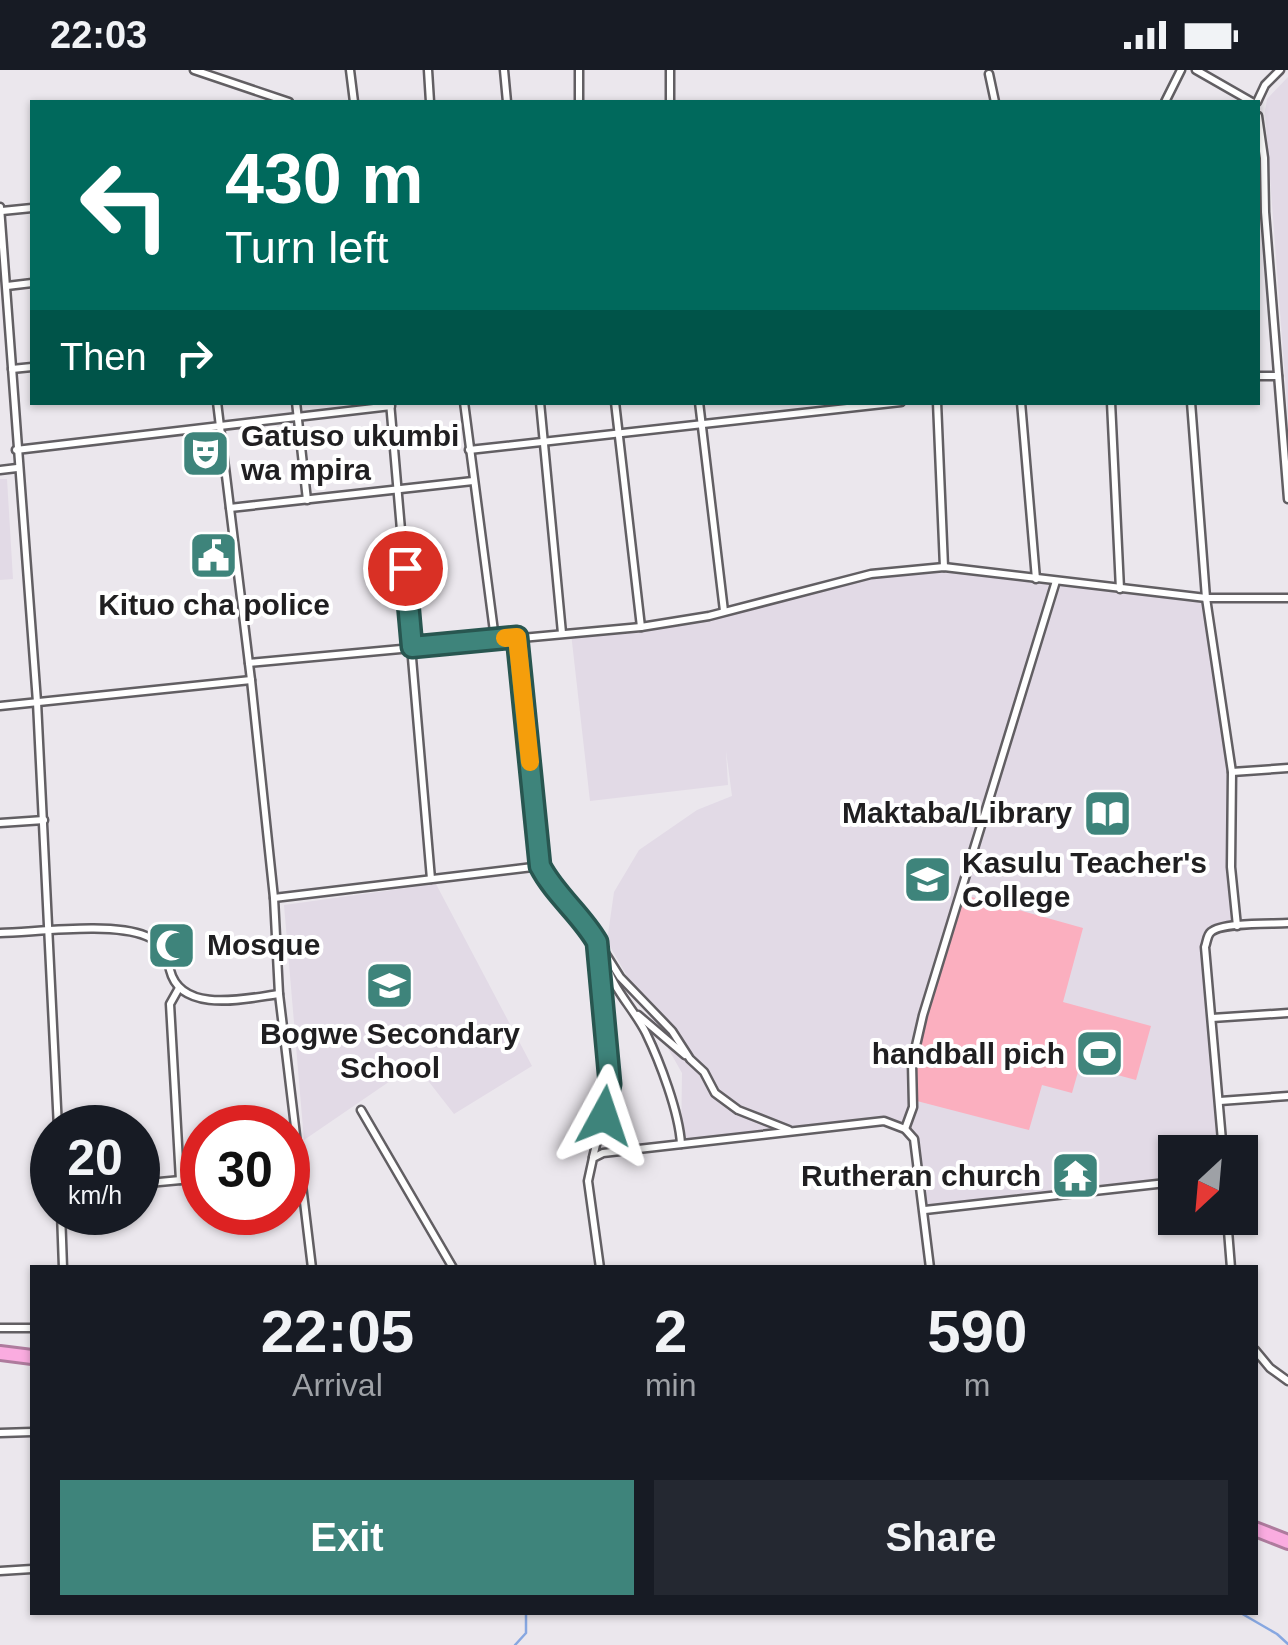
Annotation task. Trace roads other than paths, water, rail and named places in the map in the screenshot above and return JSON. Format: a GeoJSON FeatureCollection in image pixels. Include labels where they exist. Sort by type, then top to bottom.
{"type":"FeatureCollection","features":[{"type":"Feature","properties":{"kind":"highway"},"geometry":{"type":"LineString","coordinates":[[0,1353],[30,1357]]}},
{"type":"Feature","properties":{"kind":"highway"},"geometry":{"type":"LineString","coordinates":[[1258,1529],[1288,1542]]}},
{"type":"Feature","properties":{"kind":"street"},"geometry":{"type":"LineString","coordinates":[[194,70],[283,100]]}},
{"type":"Feature","properties":{"kind":"street"},"geometry":{"type":"LineString","coordinates":[[350,70],[354,100]]}},
{"type":"Feature","properties":{"kind":"street"},"geometry":{"type":"LineString","coordinates":[[428,70],[430,100]]}},
{"type":"Feature","properties":{"kind":"street"},"geometry":{"type":"LineString","coordinates":[[504,70],[507,100]]}},
{"type":"Feature","properties":{"kind":"street"},"geometry":{"type":"LineString","coordinates":[[579,70],[580,100]]}},
{"type":"Feature","properties":{"kind":"street"},"geometry":{"type":"LineString","coordinates":[[670,70],[670,100]]}},
{"type":"Feature","properties":{"kind":"street"},"geometry":{"type":"LineString","coordinates":[[1165,100],[1181,70]]}},
{"type":"Feature","properties":{"kind":"street"},"geometry":{"type":"LineString","coordinates":[[1196,70],[1251,100]]}},
{"type":"Feature","properties":{"kind":"street"},"geometry":{"type":"LineString","coordinates":[[1256,100],[1280,70]]}},
{"type":"Feature","properties":{"kind":"street"},"geometry":{"type":"LineString","coordinates":[[989,74],[995,100]]}},
{"type":"Feature","properties":{"kind":"street"},"geometry":{"type":"LineString","coordinates":[[1260,130],[1264,158],[1261,212],[1288,499]]}},
{"type":"Feature","properties":{"kind":"street"},"geometry":{"type":"LineString","coordinates":[[30,208],[1,209],[37,702],[57,1105]]}},
{"type":"Feature","properties":{"kind":"street"},"geometry":{"type":"LineString","coordinates":[[7,286],[30,283]]}},
{"type":"Feature","properties":{"kind":"street"},"geometry":{"type":"LineString","coordinates":[[12,370],[30,367]]}},
{"type":"Feature","properties":{"kind":"street"},"geometry":{"type":"LineString","coordinates":[[1260,376],[1278,376]]}},
{"type":"Feature","properties":{"kind":"street"},"geometry":{"type":"LineString","coordinates":[[217,405],[251,680],[292,1105]]}},
{"type":"Feature","properties":{"kind":"street"},"geometry":{"type":"LineString","coordinates":[[296,405],[307,500]]}},
{"type":"Feature","properties":{"kind":"street"},"geometry":{"type":"LineString","coordinates":[[16,450],[384,405]]}},
{"type":"Feature","properties":{"kind":"street"},"geometry":{"type":"LineString","coordinates":[[391,405],[431,879]]}},
{"type":"Feature","properties":{"kind":"street"},"geometry":{"type":"LineString","coordinates":[[464,405],[495,639]]}},
{"type":"Feature","properties":{"kind":"street"},"geometry":{"type":"LineString","coordinates":[[540,405],[562,633]]}},
{"type":"Feature","properties":{"kind":"street"},"geometry":{"type":"LineString","coordinates":[[616,405],[641,627]]}},
{"type":"Feature","properties":{"kind":"street"},"geometry":{"type":"LineString","coordinates":[[699,405],[724,612]]}},
{"type":"Feature","properties":{"kind":"street"},"geometry":{"type":"LineString","coordinates":[[469,450],[874,405]]}},
{"type":"Feature","properties":{"kind":"street"},"geometry":{"type":"LineString","coordinates":[[937,405],[944,567]]}},
{"type":"Feature","properties":{"kind":"street"},"geometry":{"type":"LineString","coordinates":[[1021,405],[1036,578]]}},
{"type":"Feature","properties":{"kind":"street"},"geometry":{"type":"LineString","coordinates":[[1111,405],[1120,589]]}},
{"type":"Feature","properties":{"kind":"street"},"geometry":{"type":"LineString","coordinates":[[1191,405],[1206,598],[1232,772],[1232,867],[1238,926]]}},
{"type":"Feature","properties":{"kind":"street"},"geometry":{"type":"LineString","coordinates":[[0,470],[18,468]]}},
{"type":"Feature","properties":{"kind":"street"},"geometry":{"type":"LineString","coordinates":[[230,508],[473,481]]}},
{"type":"Feature","properties":{"kind":"street"},"geometry":{"type":"LineString","coordinates":[[249,664],[641,627],[724,612],[871,574],[944,567],[1206,598],[1288,598]]}},
{"type":"Feature","properties":{"kind":"street"},"geometry":{"type":"LineString","coordinates":[[905,1129],[912,1106],[912,1063],[923,1015],[1056,582]]}},
{"type":"Feature","properties":{"kind":"street"},"geometry":{"type":"LineString","coordinates":[[517,637],[540,866],[548,882],[586,922],[620,977],[672,1031],[726,1102],[780,1128],[795,1131]]}},
{"type":"Feature","properties":{"kind":"street"},"geometry":{"type":"LineString","coordinates":[[0,706],[251,680]]}},
{"type":"Feature","properties":{"kind":"street"},"geometry":{"type":"LineString","coordinates":[[1232,772],[1288,768]]}},
{"type":"Feature","properties":{"kind":"street"},"geometry":{"type":"LineString","coordinates":[[0,824],[44,820]]}},
{"type":"Feature","properties":{"kind":"street"},"geometry":{"type":"LineString","coordinates":[[274,898],[540,866]]}},
{"type":"Feature","properties":{"kind":"street"},"geometry":{"type":"LineString","coordinates":[[1222,1135],[1208,935],[1214,930],[1238,926],[1288,923]]}},
{"type":"Feature","properties":{"kind":"street"},"geometry":{"type":"LineString","coordinates":[[0,933],[110,930],[142,934],[162,944],[179,988],[206,1000],[280,994]]}},
{"type":"Feature","properties":{"kind":"street"},"geometry":{"type":"LineString","coordinates":[[597,942],[610,1084],[588,1182],[600,1265]]}},
{"type":"Feature","properties":{"kind":"street"},"geometry":{"type":"LineString","coordinates":[[603,951],[616,988],[644,1030],[672,1099],[680,1144]]}},
{"type":"Feature","properties":{"kind":"street"},"geometry":{"type":"LineString","coordinates":[[160,1182],[180,1180],[170,1004],[179,988]]}},
{"type":"Feature","properties":{"kind":"street"},"geometry":{"type":"LineString","coordinates":[[632,1012],[690,1059]]}},
{"type":"Feature","properties":{"kind":"street"},"geometry":{"type":"LineString","coordinates":[[1212,1018],[1288,1013]]}},
{"type":"Feature","properties":{"kind":"street"},"geometry":{"type":"LineString","coordinates":[[1220,1101],[1288,1096]]}},
{"type":"Feature","properties":{"kind":"street"},"geometry":{"type":"LineString","coordinates":[[360,1110],[451,1265]]}},
{"type":"Feature","properties":{"kind":"street"},"geometry":{"type":"LineString","coordinates":[[593,1158],[603,1153],[884,1121],[905,1129],[914,1139],[930,1265]]}},
{"type":"Feature","properties":{"kind":"street"},"geometry":{"type":"LineString","coordinates":[[924,1210],[1158,1184]]}},
{"type":"Feature","properties":{"kind":"street"},"geometry":{"type":"LineString","coordinates":[[62,1235],[63,1265]]}},
{"type":"Feature","properties":{"kind":"street"},"geometry":{"type":"LineString","coordinates":[[308,1235],[312,1265]]}},
{"type":"Feature","properties":{"kind":"street"},"geometry":{"type":"LineString","coordinates":[[1229,1235],[1231,1265]]}},
{"type":"Feature","properties":{"kind":"street"},"geometry":{"type":"LineString","coordinates":[[0,1328],[30,1328]]}},
{"type":"Feature","properties":{"kind":"street"},"geometry":{"type":"LineString","coordinates":[[1258,1354],[1288,1381]]}},
{"type":"Feature","properties":{"kind":"street"},"geometry":{"type":"LineString","coordinates":[[0,1433],[30,1432]]}},
{"type":"Feature","properties":{"kind":"street"},"geometry":{"type":"LineString","coordinates":[[0,1571],[30,1569]]}},
{"type":"Feature","properties":{"kind":"waterway"},"geometry":{"type":"LineString","coordinates":[[515,1645],[526,1633],[526,1615]]}},
{"type":"Feature","properties":{"kind":"waterway"},"geometry":{"type":"LineString","coordinates":[[1244,1615],[1288,1644]]}},
{"type":"Feature","properties":{"kind":"place","name":"Gatuso ukumbi wa mpira"},"geometry":{"type":"Point","coordinates":[206,453]}},
{"type":"Feature","properties":{"kind":"place","name":"Kituo cha police"},"geometry":{"type":"Point","coordinates":[214,556]}},
{"type":"Feature","properties":{"kind":"place","name":"Maktaba/Library"},"geometry":{"type":"Point","coordinates":[1107,813]}},
{"type":"Feature","properties":{"kind":"place","name":"Kasulu Teacher's College"},"geometry":{"type":"Point","coordinates":[927,880]}},
{"type":"Feature","properties":{"kind":"place","name":"Mosque"},"geometry":{"type":"Point","coordinates":[172,945]}},
{"type":"Feature","properties":{"kind":"place","name":"Bogwe Secondary School"},"geometry":{"type":"Point","coordinates":[390,985]}},
{"type":"Feature","properties":{"kind":"place","name":"handball pich"},"geometry":{"type":"Point","coordinates":[1100,1054]}},
{"type":"Feature","properties":{"kind":"place","name":"Rutheran church"},"geometry":{"type":"Point","coordinates":[1076,1176]}}]}
